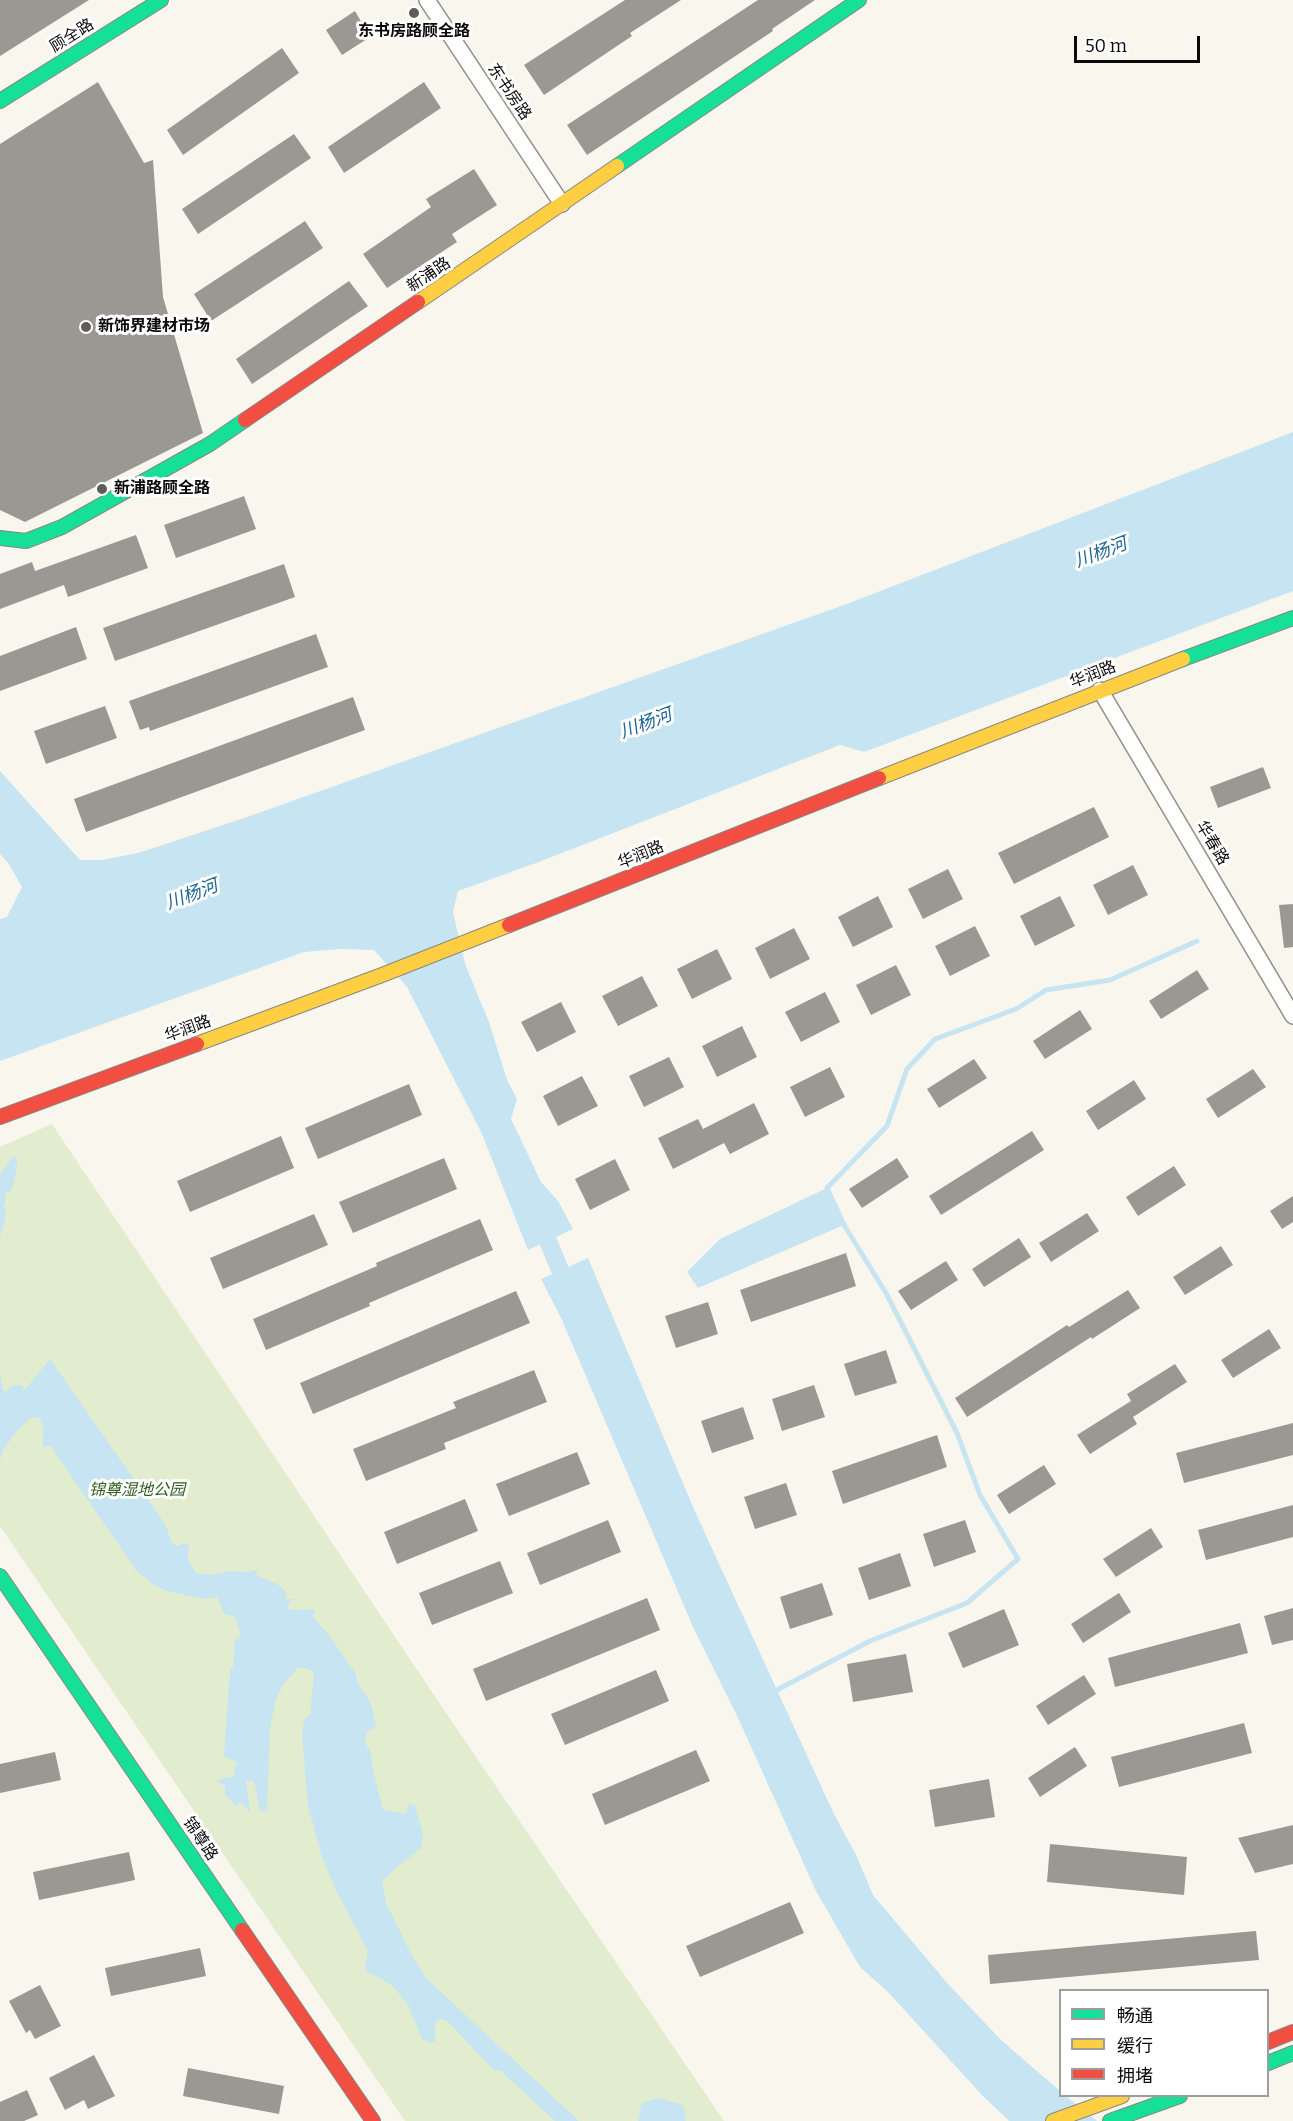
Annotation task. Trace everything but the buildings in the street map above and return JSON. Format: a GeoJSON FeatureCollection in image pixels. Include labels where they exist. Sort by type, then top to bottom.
{"type":"FeatureCollection","features":[{"type":"Feature","properties":{"kind":"street","name":"顾全路"},"geometry":{"type":"LineString","coordinates":[[0,101],[161,0]]}},
{"type":"Feature","properties":{"kind":"street","name":"东书房路"},"geometry":{"type":"LineString","coordinates":[[427,0],[562,204]]}},
{"type":"Feature","properties":{"kind":"street","name":"新浦路"},"geometry":{"type":"LineString","coordinates":[[0,538],[26,541],[53,532],[210,444],[859,0]]}},
{"type":"Feature","properties":{"kind":"street","name":"华润路"},"geometry":{"type":"LineString","coordinates":[[0,1117],[382,975],[1100,690],[1293,618]]}},
{"type":"Feature","properties":{"kind":"street","name":"华春路"},"geometry":{"type":"LineString","coordinates":[[1100,690],[1293,1016]]}},
{"type":"Feature","properties":{"kind":"street","name":"锦尊路"},"geometry":{"type":"LineString","coordinates":[[0,1576],[373,2121]]}},
{"type":"Feature","properties":{"kind":"street"},"geometry":{"type":"LineString","coordinates":[[1269,2042],[1293,2032]]}},
{"type":"Feature","properties":{"kind":"street"},"geometry":{"type":"LineString","coordinates":[[1269,2063],[1293,2053]]}},
{"type":"Feature","properties":{"kind":"street"},"geometry":{"type":"LineString","coordinates":[[1053,2121],[1119,2097]]}},
{"type":"Feature","properties":{"kind":"street"},"geometry":{"type":"LineString","coordinates":[[1112,2120],[1177,2097]]}},
{"type":"Feature","properties":{"kind":"green space","name":"锦尊湿地公园"},"geometry":{"type":"Polygon","coordinates":[[[52,1124],[444,1710],[724,2121],[405,2121],[0,1526],[0,1147],[52,1124]]]}},
{"type":"Feature","properties":{"kind":"water","name":"川杨河"},"geometry":{"type":"Polygon","coordinates":[[[1293,432],[1293,591],[864,752],[840,745],[458,891],[453,912],[465,964],[489,1022],[507,1080],[517,1099],[511,1119],[541,1182],[558,1201],[573,1229],[528,1250],[482,1134],[407,987],[374,950],[340,949],[304,952],[0,1061],[0,919],[7,917],[22,887],[9,864],[0,854],[0,771],[80,860],[102,860],[138,853],[250,816],[844,605],[1293,432]]]}},
{"type":"Feature","properties":{"kind":"water"},"geometry":{"type":"Polygon","coordinates":[[[14,1155],[17,1160],[16,1173],[12,1189],[5,1193],[3,1206],[6,1210],[5,1219],[0,1237],[0,1175],[14,1155]]]}},
{"type":"Feature","properties":{"kind":"water"},"geometry":{"type":"Polygon","coordinates":[[[827,1188],[844,1225],[698,1288],[687,1272],[720,1239],[827,1188]]]}},
{"type":"Feature","properties":{"kind":"water"},"geometry":{"type":"Polygon","coordinates":[[[588,1258],[693,1507],[873,1895],[948,1984],[1002,2041],[1059,2090],[1059,2097],[1067,2097],[1097,2121],[1009,2121],[981,2094],[888,1992],[860,1967],[816,1891],[739,1720],[693,1627],[562,1320],[541,1279],[588,1258]]]}},
{"type":"Feature","properties":{"kind":"water"},"geometry":{"type":"Polygon","coordinates":[[[50,1359],[165,1524],[172,1543],[176,1546],[186,1543],[189,1547],[188,1560],[196,1573],[213,1575],[229,1571],[249,1572],[258,1569],[255,1575],[277,1584],[286,1592],[286,1599],[293,1599],[287,1605],[290,1610],[312,1609],[315,1611],[312,1616],[355,1671],[358,1684],[370,1701],[376,1726],[367,1732],[365,1743],[371,1753],[383,1810],[406,1814],[409,1803],[415,1806],[423,1834],[421,1848],[382,1880],[386,1903],[409,1950],[427,1979],[579,2121],[555,2121],[500,2070],[495,2071],[446,2020],[440,2019],[435,2023],[435,2042],[430,2043],[422,2039],[408,2005],[393,1986],[365,1970],[368,1951],[335,1888],[322,1857],[308,1806],[302,1735],[304,1719],[310,1715],[314,1676],[312,1671],[298,1668],[282,1686],[276,1699],[270,1728],[267,1810],[260,1812],[254,1781],[246,1780],[250,1813],[242,1803],[236,1806],[225,1795],[225,1786],[216,1780],[233,1777],[237,1762],[224,1757],[230,1670],[233,1668],[235,1640],[241,1635],[235,1617],[224,1614],[218,1597],[204,1599],[167,1591],[154,1585],[136,1570],[50,1445],[43,1448],[43,1428],[40,1418],[33,1417],[20,1427],[4,1448],[0,1459],[0,1374],[5,1392],[16,1385],[22,1385],[24,1391],[50,1359]]]}},
{"type":"Feature","properties":{"kind":"water"},"geometry":{"type":"Polygon","coordinates":[[[658,2098],[683,2105],[686,2121],[638,2121],[642,2103],[658,2098]]]}},
{"type":"Feature","properties":{"kind":"waterway"},"geometry":{"type":"LineString","coordinates":[[773,1692],[870,1641],[967,1603],[1018,1559],[980,1495],[957,1433],[886,1293],[844,1225],[827,1188],[887,1126],[907,1069],[935,1039],[1016,1009],[1046,990],[1110,980],[1197,941]]}},
{"type":"Feature","properties":{"kind":"waterway"},"geometry":{"type":"LineString","coordinates":[[539,1220],[569,1291]]}},
{"type":"Feature","properties":{"kind":"traffic: fast"},"geometry":{"type":"LineString","coordinates":[[0,101],[161,0]]}},
{"type":"Feature","properties":{"kind":"traffic: fast"},"geometry":{"type":"LineString","coordinates":[[617,166],[859,0]]}},
{"type":"Feature","properties":{"kind":"traffic: fast"},"geometry":{"type":"LineString","coordinates":[[0,538],[26,541],[62,527],[210,444],[245,420]]}},
{"type":"Feature","properties":{"kind":"traffic: fast"},"geometry":{"type":"LineString","coordinates":[[1183,659],[1293,618]]}},
{"type":"Feature","properties":{"kind":"traffic: fast"},"geometry":{"type":"LineString","coordinates":[[0,1576],[242,1930]]}},
{"type":"Feature","properties":{"kind":"traffic: fast"},"geometry":{"type":"LineString","coordinates":[[1269,2063],[1293,2053]]}},
{"type":"Feature","properties":{"kind":"traffic: fast"},"geometry":{"type":"LineString","coordinates":[[1110,2121],[1177,2097]]}},
{"type":"Feature","properties":{"kind":"traffic: slow"},"geometry":{"type":"LineString","coordinates":[[418,302],[617,166]]}},
{"type":"Feature","properties":{"kind":"traffic: slow"},"geometry":{"type":"LineString","coordinates":[[879,778],[1183,659]]}},
{"type":"Feature","properties":{"kind":"traffic: slow"},"geometry":{"type":"LineString","coordinates":[[197,1044],[509,925]]}},
{"type":"Feature","properties":{"kind":"traffic: slow"},"geometry":{"type":"LineString","coordinates":[[1053,2121],[1119,2097]]}},
{"type":"Feature","properties":{"kind":"traffic: jam"},"geometry":{"type":"LineString","coordinates":[[245,420],[418,302]]}},
{"type":"Feature","properties":{"kind":"traffic: jam"},"geometry":{"type":"LineString","coordinates":[[509,925],[879,778]]}},
{"type":"Feature","properties":{"kind":"traffic: jam"},"geometry":{"type":"LineString","coordinates":[[0,1117],[197,1044]]}},
{"type":"Feature","properties":{"kind":"traffic: jam"},"geometry":{"type":"LineString","coordinates":[[242,1930],[373,2121]]}},
{"type":"Feature","properties":{"kind":"traffic: jam"},"geometry":{"type":"LineString","coordinates":[[1269,2042],[1293,2032]]}},
{"type":"Feature","properties":{"kind":"place","name":"东书房路顾全路"},"geometry":{"type":"Point","coordinates":[414,13]}},
{"type":"Feature","properties":{"kind":"place","name":"新饰界建材市场"},"geometry":{"type":"Point","coordinates":[86,327]}},
{"type":"Feature","properties":{"kind":"place","name":"新浦路顾全路"},"geometry":{"type":"Point","coordinates":[102,489]}}]}
